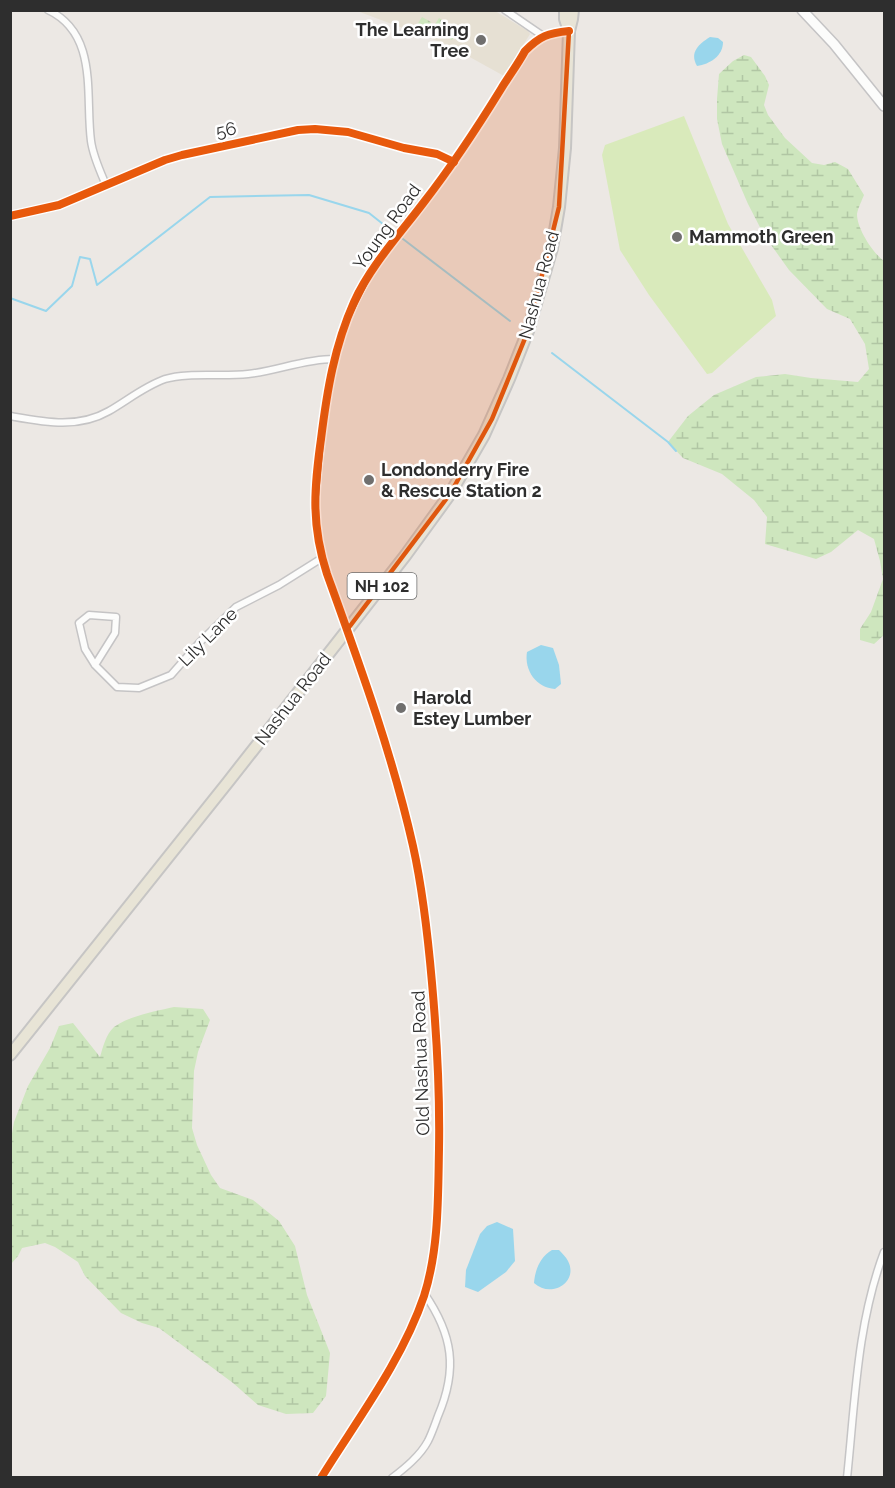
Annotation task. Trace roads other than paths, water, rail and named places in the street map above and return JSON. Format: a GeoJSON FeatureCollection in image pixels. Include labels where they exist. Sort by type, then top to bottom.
{"type":"FeatureCollection","features":[{"type":"Feature","properties":{"kind":"main road","name":"Nashua Road"},"geometry":{"type":"LineString","coordinates":[[564,10],[569,32]]}},
{"type":"Feature","properties":{"kind":"main road","name":"Nashua Road"},"geometry":{"type":"LineString","coordinates":[[10,1056],[221,792],[405,556],[450,494],[492,419],[528,331],[552,248],[565,148],[569,32],[573,10]]}},
{"type":"Feature","properties":{"kind":"main road"},"geometry":{"type":"LineString","coordinates":[[802,10],[885,105]]}},
{"type":"Feature","properties":{"kind":"street"},"geometry":{"type":"LineString","coordinates":[[48,10],[68,24],[82,45],[87,70],[92,149],[106,185]]}},
{"type":"Feature","properties":{"kind":"street"},"geometry":{"type":"LineString","coordinates":[[505,10],[543,36],[569,32]]}},
{"type":"Feature","properties":{"kind":"street","name":"Young Road"},"geometry":{"type":"LineString","coordinates":[[347,630],[322,558],[316,533],[315,499],[322,426],[334,359],[348,315],[363,285],[382,256],[454,162],[525,51],[543,36]]}},
{"type":"Feature","properties":{"kind":"street","name":"56"},"geometry":{"type":"LineString","coordinates":[[10,216],[58,205],[148,166],[182,155],[298,130],[332,129],[348,132],[404,148],[437,154],[454,162]]}},
{"type":"Feature","properties":{"kind":"street"},"geometry":{"type":"LineString","coordinates":[[10,417],[62,423],[79,422],[104,414],[155,384],[171,378],[247,374],[312,360],[334,359]]}},
{"type":"Feature","properties":{"kind":"street","name":"Lily Lane"},"geometry":{"type":"LineString","coordinates":[[95,665],[115,633],[116,617],[89,615],[79,623],[85,649],[95,665],[117,687],[139,688],[171,675],[200,642],[236,607],[279,585],[322,558]]}},
{"type":"Feature","properties":{"kind":"street","name":"Old Nashua Road"},"geometry":{"type":"LineString","coordinates":[[321,1478],[400,1351],[424,1293],[436,1229],[439,1075],[429,947],[420,880],[401,798],[375,708],[347,630]]}},
{"type":"Feature","properties":{"kind":"street"},"geometry":{"type":"LineString","coordinates":[[847,1478],[865,1321],[875,1279],[885,1252]]}},
{"type":"Feature","properties":{"kind":"street"},"geometry":{"type":"LineString","coordinates":[[392,1478],[412,1461],[428,1442],[449,1386],[449,1352],[442,1323],[424,1293]]}},
{"type":"Feature","properties":{"kind":"water"},"geometry":{"type":"Polygon","coordinates":[[[710,37],[718,38],[723,42],[721,51],[711,61],[697,66],[694,57],[696,49],[710,37]]]}},
{"type":"Feature","properties":{"kind":"water"},"geometry":{"type":"Polygon","coordinates":[[[541,645],[553,648],[559,665],[561,684],[555,689],[537,682],[527,665],[527,652],[541,645]]]}},
{"type":"Feature","properties":{"kind":"water"},"geometry":{"type":"Polygon","coordinates":[[[497,1222],[513,1229],[515,1261],[506,1272],[478,1292],[465,1287],[466,1270],[480,1234],[487,1226],[497,1222]]]}},
{"type":"Feature","properties":{"kind":"water"},"geometry":{"type":"Polygon","coordinates":[[[552,1250],[559,1250],[566,1258],[570,1276],[562,1286],[555,1289],[541,1288],[534,1283],[536,1273],[544,1256],[552,1250]]]}},
{"type":"Feature","properties":{"kind":"waterway"},"geometry":{"type":"LineString","coordinates":[[10,298],[46,311],[72,286],[80,257],[90,259],[97,285],[210,197],[309,195],[369,213],[393,232]]}},
{"type":"Feature","properties":{"kind":"waterway"},"geometry":{"type":"LineString","coordinates":[[403,239],[510,321]]}},
{"type":"Feature","properties":{"kind":"waterway"},"geometry":{"type":"LineString","coordinates":[[552,353],[668,442],[676,451]]}},
{"type":"Feature","properties":{"kind":"place","name":"The Learning Tree"},"geometry":{"type":"Point","coordinates":[481,40]}},
{"type":"Feature","properties":{"kind":"place","name":"Mammoth Green"},"geometry":{"type":"Point","coordinates":[677,237]}},
{"type":"Feature","properties":{"kind":"place","name":"Londonderry Fire & Rescue Station 2"},"geometry":{"type":"Point","coordinates":[369,480]}},
{"type":"Feature","properties":{"kind":"place","name":"Harold Estey Lumber"},"geometry":{"type":"Point","coordinates":[401,708]}}]}
